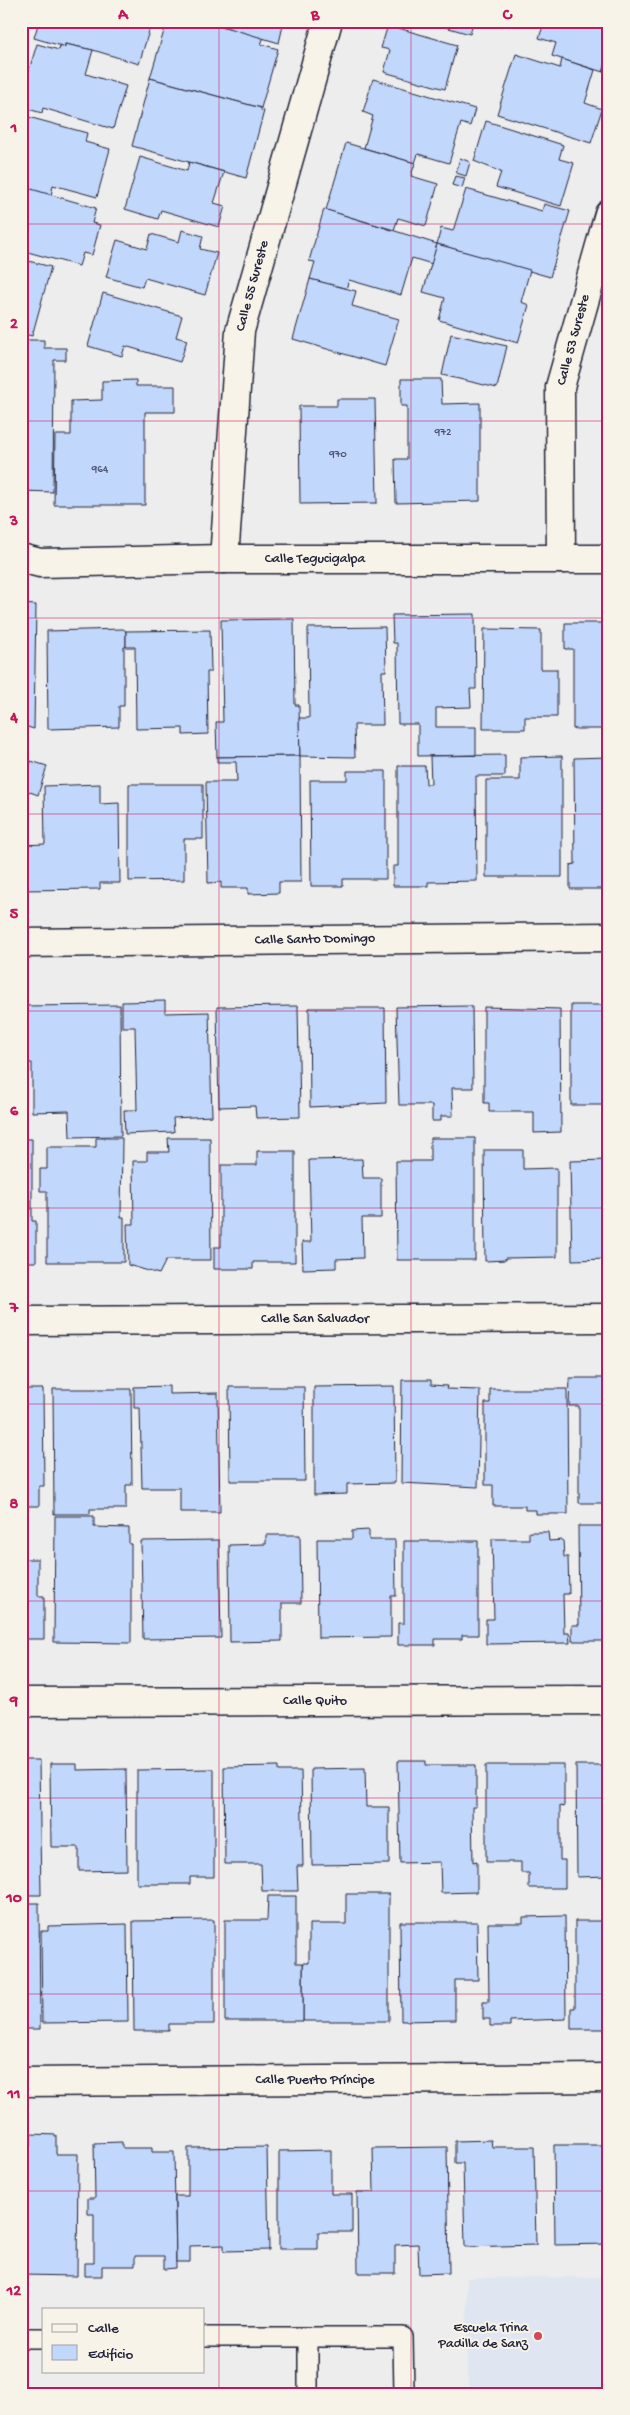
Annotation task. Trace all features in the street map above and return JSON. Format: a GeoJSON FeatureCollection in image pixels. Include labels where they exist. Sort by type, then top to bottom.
{"type":"FeatureCollection","features":[{"type":"Feature","properties":{"kind":"street","name":"Calle 55 Sureste"},"geometry":{"type":"LineString","coordinates":[[224,560],[240,331],[328,21]]}},
{"type":"Feature","properties":{"kind":"street","name":"Calle 53 Sureste"},"geometry":{"type":"LineString","coordinates":[[561,560],[560,387],[609,214]]}},
{"type":"Feature","properties":{"kind":"street","name":"Calle Tegucigalpa"},"geometry":{"type":"LineString","coordinates":[[21,558],[40,563],[224,560],[609,559]]}},
{"type":"Feature","properties":{"kind":"street","name":"Calle Santo Domingo"},"geometry":{"type":"LineString","coordinates":[[21,943],[609,937]]}},
{"type":"Feature","properties":{"kind":"street","name":"Calle San Salvador"},"geometry":{"type":"LineString","coordinates":[[21,1321],[609,1318]]}},
{"type":"Feature","properties":{"kind":"street","name":"Calle Quito"},"geometry":{"type":"LineString","coordinates":[[21,1702],[609,1700]]}},
{"type":"Feature","properties":{"kind":"street","name":"Calle Puerto Príncipe"},"geometry":{"type":"LineString","coordinates":[[21,2082],[609,2078]]}},
{"type":"Feature","properties":{"kind":"lane"},"geometry":{"type":"LineString","coordinates":[[205,2337],[403,2337],[404,2394]]}},
{"type":"Feature","properties":{"kind":"lane"},"geometry":{"type":"LineString","coordinates":[[308,2337],[308,2394]]}},
{"type":"Feature","properties":{"kind":"lane"},"geometry":{"type":"LineString","coordinates":[[21,2338],[42,2338]]}},
{"type":"Feature","properties":{"kind":"shaded area","name":"Escuela Trina Padilla de Sanz"},"geometry":{"type":"Polygon","coordinates":[[[609,2277],[609,2394],[468,2394],[467,2278],[609,2277]]]}},
{"type":"Feature","properties":{"kind":"building"},"geometry":{"type":"Polygon","coordinates":[[[39,21],[152,21],[139,64],[93,50],[65,44],[65,47],[34,38],[39,21]]]}},
{"type":"Feature","properties":{"kind":"building"},"geometry":{"type":"Polygon","coordinates":[[[167,21],[209,23],[264,37],[261,44],[278,49],[261,108],[150,78],[167,21]]]}},
{"type":"Feature","properties":{"kind":"building"},"geometry":{"type":"Polygon","coordinates":[[[205,21],[284,21],[279,43],[205,21]]]}},
{"type":"Feature","properties":{"kind":"building"},"geometry":{"type":"Polygon","coordinates":[[[424,21],[477,21],[476,24],[473,23],[470,34],[424,21]]]}},
{"type":"Feature","properties":{"kind":"building"},"geometry":{"type":"Polygon","coordinates":[[[537,21],[609,21],[609,55],[603,72],[552,56],[556,43],[539,38],[544,23],[537,21]]]}},
{"type":"Feature","properties":{"kind":"building"},"geometry":{"type":"Polygon","coordinates":[[[388,25],[457,45],[445,89],[384,72],[390,50],[381,48],[388,25]]]}},
{"type":"Feature","properties":{"kind":"building"},"geometry":{"type":"Polygon","coordinates":[[[37,44],[59,50],[60,45],[65,47],[65,44],[93,50],[86,74],[126,86],[113,129],[43,108],[42,113],[21,107],[21,96],[37,44]]]}},
{"type":"Feature","properties":{"kind":"building"},"geometry":{"type":"Polygon","coordinates":[[[516,54],[560,68],[562,59],[595,70],[585,103],[602,109],[591,143],[497,114],[516,54]]]}},
{"type":"Feature","properties":{"kind":"building"},"geometry":{"type":"Polygon","coordinates":[[[150,78],[261,108],[264,111],[246,178],[132,146],[150,78]]]}},
{"type":"Feature","properties":{"kind":"building"},"geometry":{"type":"Polygon","coordinates":[[[373,79],[475,109],[470,126],[461,123],[449,163],[418,154],[415,163],[364,148],[373,116],[363,112],[373,79]]]}},
{"type":"Feature","properties":{"kind":"building"},"geometry":{"type":"Polygon","coordinates":[[[21,115],[87,133],[85,142],[110,149],[97,197],[53,185],[51,196],[21,186],[23,172],[21,171],[21,115]]]}},
{"type":"Feature","properties":{"kind":"building"},"geometry":{"type":"Polygon","coordinates":[[[486,121],[563,145],[559,159],[574,163],[561,206],[496,187],[501,172],[474,161],[486,121]]]}},
{"type":"Feature","properties":{"kind":"building"},"geometry":{"type":"Polygon","coordinates":[[[346,143],[415,163],[411,176],[438,184],[426,226],[398,218],[394,230],[326,210],[346,143]]]}},
{"type":"Feature","properties":{"kind":"building"},"geometry":{"type":"Polygon","coordinates":[[[140,157],[187,171],[189,162],[224,172],[214,203],[225,206],[219,227],[161,210],[158,219],[125,209],[140,157]]]}},
{"type":"Feature","properties":{"kind":"building"},"geometry":{"type":"Polygon","coordinates":[[[460,158],[470,162],[466,176],[456,173],[460,158]]]}},
{"type":"Feature","properties":{"kind":"building"},"geometry":{"type":"Polygon","coordinates":[[[455,176],[465,178],[462,188],[452,185],[455,176]]]}},
{"type":"Feature","properties":{"kind":"building"},"geometry":{"type":"Polygon","coordinates":[[[21,186],[96,208],[92,223],[100,225],[92,255],[83,253],[79,266],[24,251],[24,254],[21,253],[21,186]]]}},
{"type":"Feature","properties":{"kind":"building"},"geometry":{"type":"Polygon","coordinates":[[[466,189],[542,211],[544,204],[570,211],[550,277],[437,244],[441,228],[453,231],[466,189]]]}},
{"type":"Feature","properties":{"kind":"building"},"geometry":{"type":"Polygon","coordinates":[[[324,209],[437,244],[432,264],[412,258],[401,295],[349,280],[346,289],[310,279],[315,262],[309,261],[324,209]]]}},
{"type":"Feature","properties":{"kind":"building"},"geometry":{"type":"Polygon","coordinates":[[[182,230],[203,236],[200,249],[217,253],[205,295],[145,278],[142,287],[106,277],[117,240],[147,249],[151,234],[179,242],[182,230]]]}},
{"type":"Feature","properties":{"kind":"building"},"geometry":{"type":"Polygon","coordinates":[[[437,244],[530,270],[521,302],[529,305],[518,343],[439,320],[445,298],[423,292],[437,244]]]}},
{"type":"Feature","properties":{"kind":"building"},"geometry":{"type":"Polygon","coordinates":[[[21,259],[51,267],[32,336],[21,333],[21,259]]]}},
{"type":"Feature","properties":{"kind":"building"},"geometry":{"type":"Polygon","coordinates":[[[310,279],[356,291],[352,306],[399,319],[385,366],[293,339],[310,279]]]}},
{"type":"Feature","properties":{"kind":"building"},"geometry":{"type":"Polygon","coordinates":[[[103,293],[182,316],[176,337],[187,340],[180,362],[125,346],[122,356],[88,346],[103,293]]]}},
{"type":"Feature","properties":{"kind":"building"},"geometry":{"type":"Polygon","coordinates":[[[451,334],[507,346],[497,388],[442,375],[451,334]]]}},
{"type":"Feature","properties":{"kind":"building"},"geometry":{"type":"Polygon","coordinates":[[[21,340],[44,340],[44,348],[66,348],[66,360],[54,360],[53,492],[21,491],[21,340]]]}},
{"type":"Feature","properties":{"kind":"building"},"geometry":{"type":"Polygon","coordinates":[[[401,379],[441,379],[442,404],[480,403],[480,501],[396,503],[395,459],[407,459],[407,406],[401,406],[401,379]]]}},
{"type":"Feature","properties":{"kind":"building"},"geometry":{"type":"Polygon","coordinates":[[[136,380],[136,386],[175,386],[175,412],[145,412],[145,505],[54,505],[55,435],[71,435],[71,401],[102,400],[102,381],[136,380]]]}},
{"type":"Feature","properties":{"kind":"building"},"geometry":{"type":"Polygon","coordinates":[[[337,399],[375,399],[377,503],[300,504],[299,406],[337,406],[337,399]]]}},
{"type":"Feature","properties":{"kind":"building"},"geometry":{"type":"Polygon","coordinates":[[[21,604],[36,605],[34,729],[21,725],[21,604]]]}},
{"type":"Feature","properties":{"kind":"building"},"geometry":{"type":"Polygon","coordinates":[[[475,614],[476,689],[470,689],[471,707],[436,708],[436,727],[476,727],[476,755],[418,756],[418,724],[398,724],[397,643],[393,643],[392,615],[475,614]]]}},
{"type":"Feature","properties":{"kind":"building"},"geometry":{"type":"Polygon","coordinates":[[[294,619],[295,705],[299,705],[300,756],[217,757],[216,722],[223,722],[221,620],[294,619]]]}},
{"type":"Feature","properties":{"kind":"building"},"geometry":{"type":"Polygon","coordinates":[[[565,623],[603,623],[603,632],[609,632],[609,742],[605,742],[605,729],[573,729],[573,649],[565,649],[565,623]]]}},
{"type":"Feature","properties":{"kind":"building"},"geometry":{"type":"Polygon","coordinates":[[[385,627],[386,671],[382,671],[383,725],[354,725],[355,757],[300,756],[299,718],[309,718],[308,628],[385,627]]]}},
{"type":"Feature","properties":{"kind":"building"},"geometry":{"type":"Polygon","coordinates":[[[123,629],[126,631],[126,647],[124,647],[124,706],[119,706],[119,727],[48,729],[47,631],[123,629]]]}},
{"type":"Feature","properties":{"kind":"building"},"geometry":{"type":"Polygon","coordinates":[[[484,629],[541,630],[541,669],[557,669],[557,717],[525,717],[525,729],[483,729],[484,629]]]}},
{"type":"Feature","properties":{"kind":"building"},"geometry":{"type":"Polygon","coordinates":[[[210,630],[211,672],[207,672],[208,734],[183,735],[183,728],[136,729],[135,647],[126,647],[126,631],[210,630]]]}},
{"type":"Feature","properties":{"kind":"building"},"geometry":{"type":"Polygon","coordinates":[[[505,755],[505,776],[476,776],[477,881],[428,882],[428,886],[393,886],[393,866],[398,866],[398,766],[425,766],[426,784],[431,784],[430,756],[505,755]]]}},
{"type":"Feature","properties":{"kind":"building"},"geometry":{"type":"Polygon","coordinates":[[[300,756],[301,882],[279,882],[279,893],[248,894],[248,888],[221,888],[221,882],[208,883],[206,782],[237,782],[236,762],[217,762],[217,757],[300,756]]]}},
{"type":"Feature","properties":{"kind":"building"},"geometry":{"type":"Polygon","coordinates":[[[562,756],[562,877],[486,877],[486,780],[520,780],[520,757],[562,756]]]}},
{"type":"Feature","properties":{"kind":"building"},"geometry":{"type":"Polygon","coordinates":[[[609,757],[609,881],[605,881],[605,889],[570,889],[570,865],[575,864],[574,758],[609,757]]]}},
{"type":"Feature","properties":{"kind":"building"},"geometry":{"type":"Polygon","coordinates":[[[31,761],[47,766],[38,795],[22,789],[31,761]]]}},
{"type":"Feature","properties":{"kind":"building"},"geometry":{"type":"Polygon","coordinates":[[[347,771],[386,771],[386,879],[343,879],[343,886],[311,886],[310,780],[347,780],[347,771]]]}},
{"type":"Feature","properties":{"kind":"building"},"geometry":{"type":"Polygon","coordinates":[[[100,784],[100,804],[119,803],[120,883],[100,883],[100,889],[21,890],[21,845],[45,844],[44,786],[100,784]]]}},
{"type":"Feature","properties":{"kind":"building"},"geometry":{"type":"Polygon","coordinates":[[[129,784],[203,784],[203,839],[184,839],[184,880],[129,881],[129,784]]]}},
{"type":"Feature","properties":{"kind":"building"},"geometry":{"type":"Polygon","coordinates":[[[165,1001],[165,1013],[209,1012],[212,1116],[173,1118],[174,1132],[125,1134],[124,1110],[137,1110],[135,1027],[122,1027],[122,1002],[165,1001]]]}},
{"type":"Feature","properties":{"kind":"building"},"geometry":{"type":"Polygon","coordinates":[[[120,1005],[121,1136],[70,1137],[69,1111],[32,1112],[32,1063],[21,1063],[21,1006],[120,1005]]]}},
{"type":"Feature","properties":{"kind":"building"},"geometry":{"type":"Polygon","coordinates":[[[571,1005],[609,1005],[609,1105],[571,1105],[571,1005]]]}},
{"type":"Feature","properties":{"kind":"building"},"geometry":{"type":"Polygon","coordinates":[[[298,1006],[300,1117],[256,1118],[255,1106],[219,1107],[217,1007],[298,1006]]]}},
{"type":"Feature","properties":{"kind":"building"},"geometry":{"type":"Polygon","coordinates":[[[472,1006],[473,1088],[452,1088],[453,1116],[441,1116],[441,1121],[432,1121],[432,1105],[399,1105],[396,1007],[472,1006]]]}},
{"type":"Feature","properties":{"kind":"building"},"geometry":{"type":"Polygon","coordinates":[[[484,1007],[560,1009],[561,1132],[534,1133],[534,1112],[489,1112],[489,1103],[484,1103],[484,1007]]]}},
{"type":"Feature","properties":{"kind":"building"},"geometry":{"type":"Polygon","coordinates":[[[309,1008],[385,1008],[386,1103],[310,1107],[309,1008]]]}},
{"type":"Feature","properties":{"kind":"building"},"geometry":{"type":"Polygon","coordinates":[[[96,1138],[122,1138],[121,1217],[124,1217],[124,1262],[47,1262],[47,1191],[40,1191],[40,1169],[47,1169],[47,1147],[96,1147],[96,1138]]]}},
{"type":"Feature","properties":{"kind":"building"},"geometry":{"type":"Polygon","coordinates":[[[168,1138],[210,1138],[211,1260],[166,1260],[159,1274],[128,1265],[127,1224],[134,1224],[133,1161],[147,1161],[147,1152],[169,1152],[168,1138]]]}},
{"type":"Feature","properties":{"kind":"building"},"geometry":{"type":"Polygon","coordinates":[[[430,1138],[475,1138],[475,1260],[397,1260],[396,1161],[430,1161],[430,1138]]]}},
{"type":"Feature","properties":{"kind":"building"},"geometry":{"type":"Polygon","coordinates":[[[608,1138],[609,1259],[572,1260],[570,1161],[608,1160],[608,1138]]]}},
{"type":"Feature","properties":{"kind":"building"},"geometry":{"type":"Polygon","coordinates":[[[21,1139],[32,1139],[32,1221],[36,1221],[36,1262],[21,1262],[21,1139]]]}},
{"type":"Feature","properties":{"kind":"building"},"geometry":{"type":"Polygon","coordinates":[[[484,1150],[523,1150],[523,1169],[557,1168],[557,1257],[505,1258],[506,1260],[485,1261],[484,1150]]]}},
{"type":"Feature","properties":{"kind":"building"},"geometry":{"type":"Polygon","coordinates":[[[257,1151],[295,1151],[295,1262],[253,1262],[253,1269],[214,1269],[214,1247],[221,1247],[221,1165],[257,1165],[257,1151]]]}},
{"type":"Feature","properties":{"kind":"building"},"geometry":{"type":"Polygon","coordinates":[[[362,1159],[363,1178],[381,1178],[381,1218],[362,1218],[363,1258],[336,1259],[336,1268],[303,1269],[302,1242],[311,1242],[309,1160],[362,1159]]]}},
{"type":"Feature","properties":{"kind":"building"},"geometry":{"type":"Polygon","coordinates":[[[570,1378],[609,1378],[609,1503],[579,1503],[579,1406],[569,1406],[570,1378]]]}},
{"type":"Feature","properties":{"kind":"building"},"geometry":{"type":"Polygon","coordinates":[[[402,1380],[431,1380],[431,1385],[447,1386],[446,1389],[480,1390],[478,1487],[401,1483],[402,1380]]]}},
{"type":"Feature","properties":{"kind":"building"},"geometry":{"type":"Polygon","coordinates":[[[169,1386],[169,1394],[218,1393],[220,1512],[180,1512],[180,1488],[142,1488],[140,1408],[134,1408],[134,1387],[169,1386]]]}},
{"type":"Feature","properties":{"kind":"building"},"geometry":{"type":"Polygon","coordinates":[[[394,1386],[395,1483],[347,1484],[347,1494],[314,1495],[314,1387],[394,1386]]]}},
{"type":"Feature","properties":{"kind":"building"},"geometry":{"type":"Polygon","coordinates":[[[229,1387],[304,1387],[305,1481],[230,1481],[229,1387]]]}},
{"type":"Feature","properties":{"kind":"building"},"geometry":{"type":"Polygon","coordinates":[[[21,1389],[43,1389],[44,1486],[39,1486],[39,1506],[21,1506],[21,1389]]]}},
{"type":"Feature","properties":{"kind":"building"},"geometry":{"type":"Polygon","coordinates":[[[53,1389],[131,1389],[132,1485],[126,1485],[126,1509],[90,1509],[90,1514],[54,1514],[53,1389]]]}},
{"type":"Feature","properties":{"kind":"building"},"geometry":{"type":"Polygon","coordinates":[[[490,1389],[567,1389],[568,1514],[536,1514],[536,1510],[525,1510],[525,1506],[493,1506],[493,1485],[485,1485],[485,1403],[490,1403],[490,1389]]]}},
{"type":"Feature","properties":{"kind":"building"},"geometry":{"type":"Polygon","coordinates":[[[55,1516],[94,1516],[94,1527],[129,1528],[129,1544],[131,1544],[131,1643],[54,1642],[55,1516]]]}},
{"type":"Feature","properties":{"kind":"building"},"geometry":{"type":"Polygon","coordinates":[[[578,1526],[609,1526],[609,1641],[572,1641],[572,1625],[579,1625],[578,1526]]]}},
{"type":"Feature","properties":{"kind":"building"},"geometry":{"type":"Polygon","coordinates":[[[369,1530],[369,1540],[395,1540],[396,1596],[391,1596],[391,1637],[318,1638],[317,1539],[352,1539],[352,1531],[369,1530]]]}},
{"type":"Feature","properties":{"kind":"building"},"geometry":{"type":"Polygon","coordinates":[[[529,1532],[548,1532],[549,1541],[563,1540],[564,1557],[568,1557],[569,1594],[563,1594],[564,1633],[569,1633],[570,1643],[486,1644],[486,1619],[494,1619],[492,1539],[529,1539],[529,1532]]]}},
{"type":"Feature","properties":{"kind":"building"},"geometry":{"type":"Polygon","coordinates":[[[266,1535],[300,1535],[301,1603],[282,1603],[282,1641],[230,1642],[229,1545],[266,1544],[266,1535]]]}},
{"type":"Feature","properties":{"kind":"building"},"geometry":{"type":"Polygon","coordinates":[[[219,1540],[221,1638],[143,1639],[141,1541],[219,1540]]]}},
{"type":"Feature","properties":{"kind":"building"},"geometry":{"type":"Polygon","coordinates":[[[404,1541],[478,1541],[478,1635],[462,1635],[462,1639],[435,1639],[435,1645],[398,1645],[398,1623],[404,1623],[404,1541]]]}},
{"type":"Feature","properties":{"kind":"building"},"geometry":{"type":"Polygon","coordinates":[[[21,1559],[38,1559],[38,1596],[44,1596],[44,1639],[21,1639],[21,1559]]]}},
{"type":"Feature","properties":{"kind":"building"},"geometry":{"type":"Polygon","coordinates":[[[21,1760],[39,1760],[41,1895],[21,1895],[21,1760]]]}},
{"type":"Feature","properties":{"kind":"building"},"geometry":{"type":"Polygon","coordinates":[[[398,1761],[426,1761],[426,1765],[476,1765],[476,1807],[472,1807],[473,1862],[477,1861],[477,1892],[441,1893],[440,1862],[400,1863],[398,1761]]]}},
{"type":"Feature","properties":{"kind":"building"},"geometry":{"type":"Polygon","coordinates":[[[50,1764],[77,1764],[77,1770],[126,1769],[127,1870],[79,1871],[79,1847],[51,1847],[50,1764]]]}},
{"type":"Feature","properties":{"kind":"building"},"geometry":{"type":"Polygon","coordinates":[[[486,1765],[564,1765],[564,1807],[560,1806],[560,1860],[565,1860],[565,1888],[529,1888],[529,1873],[521,1873],[521,1862],[486,1862],[486,1765]]]}},
{"type":"Feature","properties":{"kind":"building"},"geometry":{"type":"Polygon","coordinates":[[[576,1765],[609,1765],[609,1876],[577,1877],[576,1765]]]}},
{"type":"Feature","properties":{"kind":"building"},"geometry":{"type":"Polygon","coordinates":[[[279,1766],[279,1771],[301,1771],[303,1866],[297,1866],[298,1891],[262,1891],[261,1864],[225,1864],[224,1767],[279,1766]]]}},
{"type":"Feature","properties":{"kind":"building"},"geometry":{"type":"Polygon","coordinates":[[[365,1768],[366,1807],[389,1807],[389,1864],[312,1865],[311,1769],[365,1768]]]}},
{"type":"Feature","properties":{"kind":"building"},"geometry":{"type":"Polygon","coordinates":[[[214,1769],[214,1877],[190,1877],[190,1884],[137,1884],[137,1770],[214,1769]]]}},
{"type":"Feature","properties":{"kind":"building"},"geometry":{"type":"Polygon","coordinates":[[[346,1894],[389,1894],[389,2021],[303,2021],[303,1963],[309,1963],[309,1924],[346,1924],[346,1894]]]}},
{"type":"Feature","properties":{"kind":"building"},"geometry":{"type":"Polygon","coordinates":[[[268,1896],[296,1896],[296,1963],[303,1963],[303,2021],[225,2021],[225,1920],[267,1920],[268,1896]]]}},
{"type":"Feature","properties":{"kind":"building"},"geometry":{"type":"Polygon","coordinates":[[[21,1903],[39,1903],[40,2029],[21,2029],[21,1903]]]}},
{"type":"Feature","properties":{"kind":"building"},"geometry":{"type":"Polygon","coordinates":[[[565,1916],[566,2019],[510,2021],[510,2026],[490,2026],[490,2019],[483,2019],[483,2002],[489,2002],[488,1923],[523,1923],[523,1917],[565,1916]]]}},
{"type":"Feature","properties":{"kind":"building"},"geometry":{"type":"Polygon","coordinates":[[[214,1920],[214,2024],[169,2024],[169,2031],[134,2031],[133,1921],[214,1920]]]}},
{"type":"Feature","properties":{"kind":"building"},"geometry":{"type":"Polygon","coordinates":[[[575,1921],[609,1921],[609,2019],[605,2019],[605,2029],[571,2029],[571,2008],[575,2008],[575,1921]]]}},
{"type":"Feature","properties":{"kind":"building"},"geometry":{"type":"Polygon","coordinates":[[[400,1922],[477,1922],[478,1980],[455,1980],[455,2020],[401,2021],[400,1922]]]}},
{"type":"Feature","properties":{"kind":"building"},"geometry":{"type":"Polygon","coordinates":[[[127,1924],[128,2022],[42,2023],[41,1931],[48,1931],[48,1926],[127,1924]]]}},
{"type":"Feature","properties":{"kind":"building"},"geometry":{"type":"Polygon","coordinates":[[[31,2134],[56,2135],[56,2154],[78,2154],[77,2276],[21,2275],[21,2145],[31,2145],[31,2134]]]}},
{"type":"Feature","properties":{"kind":"building"},"geometry":{"type":"Polygon","coordinates":[[[491,2140],[492,2147],[534,2147],[536,2245],[465,2247],[463,2163],[455,2163],[455,2141],[491,2140]]]}},
{"type":"Feature","properties":{"kind":"building"},"geometry":{"type":"Polygon","coordinates":[[[122,2142],[122,2148],[152,2148],[152,2152],[174,2152],[176,2268],[164,2269],[164,2256],[135,2256],[135,2266],[102,2266],[102,2276],[85,2276],[85,2263],[94,2263],[94,2214],[88,2214],[88,2198],[95,2198],[94,2143],[122,2142]]]}},
{"type":"Feature","properties":{"kind":"building"},"geometry":{"type":"Polygon","coordinates":[[[554,2145],[608,2145],[609,2244],[555,2245],[554,2145]]]}},
{"type":"Feature","properties":{"kind":"building"},"geometry":{"type":"Polygon","coordinates":[[[267,2147],[269,2250],[224,2251],[224,2245],[190,2246],[190,2262],[176,2262],[175,2196],[188,2196],[188,2148],[267,2147]]]}},
{"type":"Feature","properties":{"kind":"building"},"geometry":{"type":"Polygon","coordinates":[[[447,2147],[449,2273],[419,2274],[418,2244],[395,2245],[395,2273],[358,2273],[357,2192],[374,2192],[373,2148],[447,2147]]]}},
{"type":"Feature","properties":{"kind":"building"},"geometry":{"type":"Polygon","coordinates":[[[331,2150],[331,2194],[352,2194],[352,2232],[318,2232],[318,2249],[279,2249],[279,2151],[331,2150]]]}},
{"type":"Feature","properties":{"kind":"place","name":"Escuela Trina Padilla de Sanz"},"geometry":{"type":"Point","coordinates":[538,2336]}}]}
